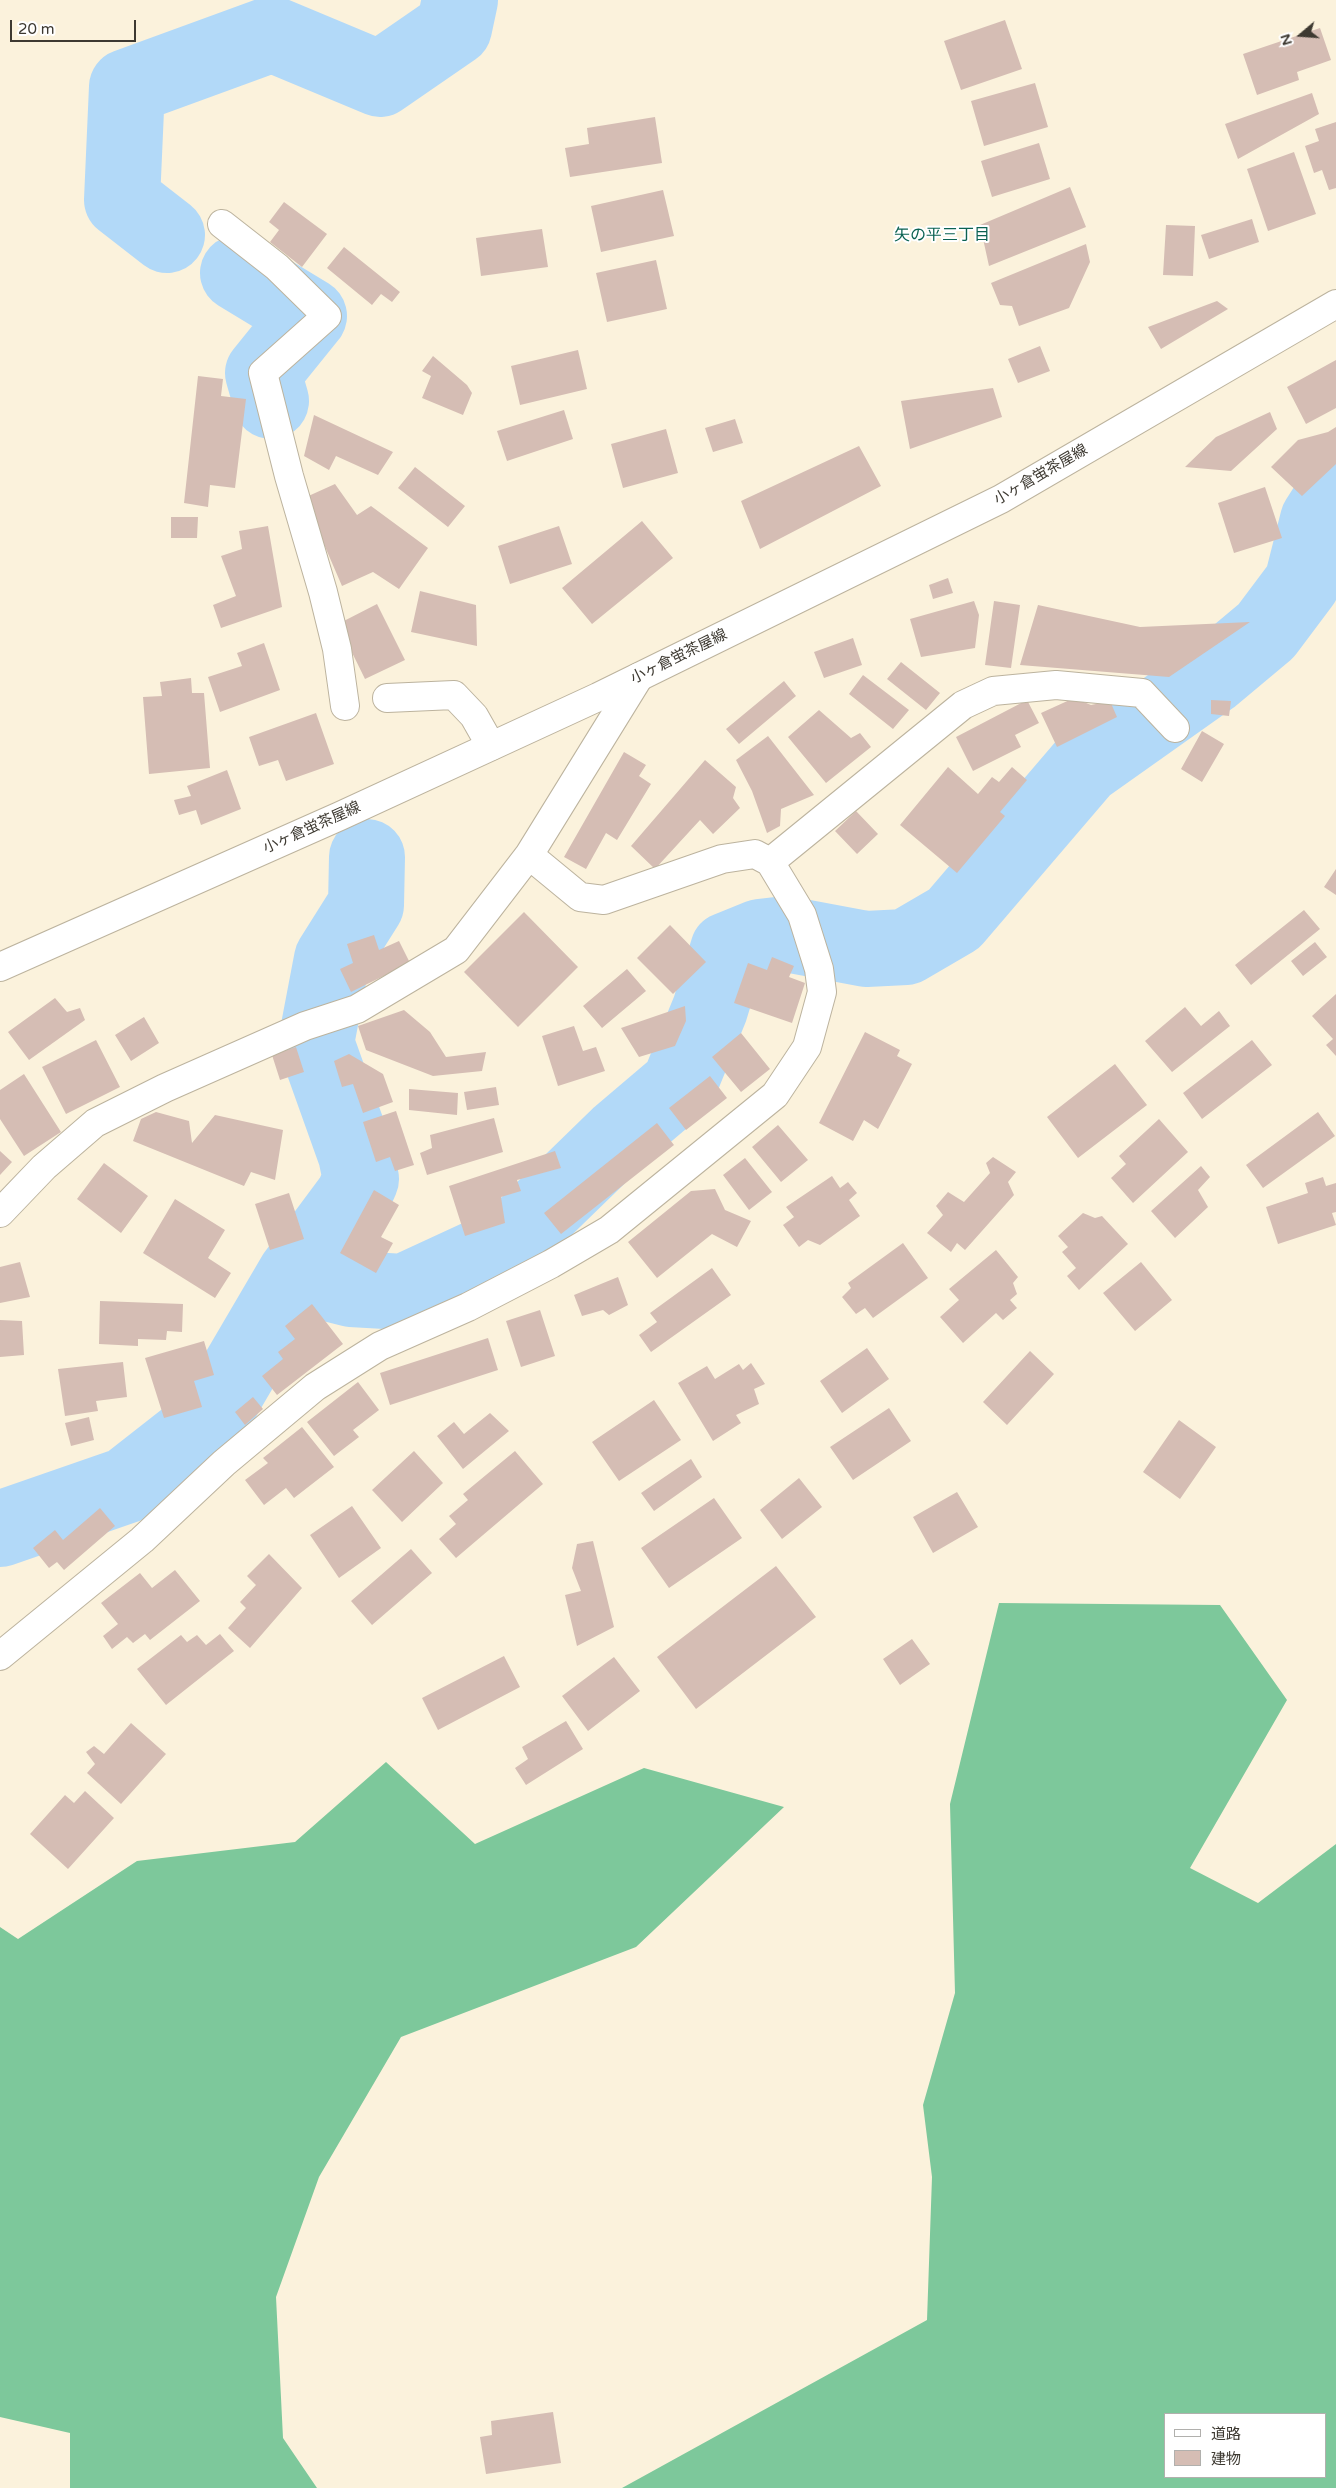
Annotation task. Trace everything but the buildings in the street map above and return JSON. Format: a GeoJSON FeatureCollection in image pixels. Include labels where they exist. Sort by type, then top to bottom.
{"type":"FeatureCollection","features":[{"type":"Feature","properties":{"kind":"street"},"geometry":{"type":"LineString","coordinates":[[222,224],[277,267],[327,316],[264,373],[289,476],[324,592],[337,649],[345,706]]}},
{"type":"Feature","properties":{"kind":"street","name":"小ヶ倉蛍茶屋線"},"geometry":{"type":"LineString","coordinates":[[0,967],[340,816],[639,677],[1001,499],[1336,304]]}},
{"type":"Feature","properties":{"kind":"street"},"geometry":{"type":"LineString","coordinates":[[0,1213],[44,1167],[95,1123],[165,1088],[357,1008],[456,950],[529,855],[639,677]]}},
{"type":"Feature","properties":{"kind":"street"},"geometry":{"type":"LineString","coordinates":[[770,862],[955,711],[970,701],[993,691],[1056,685],[1142,693],[1175,728]]}},
{"type":"Feature","properties":{"kind":"street"},"geometry":{"type":"LineString","coordinates":[[387,698],[454,695],[474,716],[491,746]]}},
{"type":"Feature","properties":{"kind":"street"},"geometry":{"type":"LineString","coordinates":[[0,1656],[142,1540],[224,1463],[315,1387],[380,1346],[468,1307],[552,1264],[610,1230],[775,1095],[807,1048],[822,992],[819,969],[802,915],[770,862],[755,854],[722,859],[604,900],[580,897],[529,855]]}},
{"type":"Feature","properties":{"kind":"green space"},"geometry":{"type":"Polygon","coordinates":[[[999,1603],[1220,1605],[1287,1700],[1190,1868],[1258,1903],[1336,1844],[1336,2488],[622,2488],[927,2320],[932,2177],[923,2105],[955,1993],[950,1804],[999,1603]]]}},
{"type":"Feature","properties":{"kind":"green space"},"geometry":{"type":"Polygon","coordinates":[[[386,1762],[475,1844],[644,1768],[784,1807],[636,1947],[401,2037],[319,2177],[276,2297],[283,2438],[317,2488],[70,2488],[70,2433],[0,2417],[0,1927],[18,1939],[137,1861],[295,1842],[386,1762]]]}},
{"type":"Feature","properties":{"kind":"waterway"},"geometry":{"type":"LineString","coordinates":[[167,235],[122,200],[127,87],[272,34],[380,79],[454,28],[460,0]]}},
{"type":"Feature","properties":{"kind":"waterway"},"geometry":{"type":"LineString","coordinates":[[238,273],[309,316],[263,373],[271,401]]}},
{"type":"Feature","properties":{"kind":"waterway"},"geometry":{"type":"LineString","coordinates":[[295,1275],[351,1289],[404,1292],[508,1244],[619,1136],[679,1085],[710,1009],[728,950],[760,937],[786,934],[866,949],[906,947],[954,919],[1084,767],[1211,677],[1266,631],[1302,583],[1318,520],[1336,492]]}},
{"type":"Feature","properties":{"kind":"waterway"},"geometry":{"type":"LineString","coordinates":[[0,1529],[127,1485],[210,1420],[295,1275],[353,1197],[361,1179],[356,1155],[316,1043],[332,959],[366,905],[367,857]]}},
{"type":"Feature","properties":{"kind":"district","name":"矢の平三丁目"},"geometry":{"type":"Point","coordinates":[942,236]}}]}
